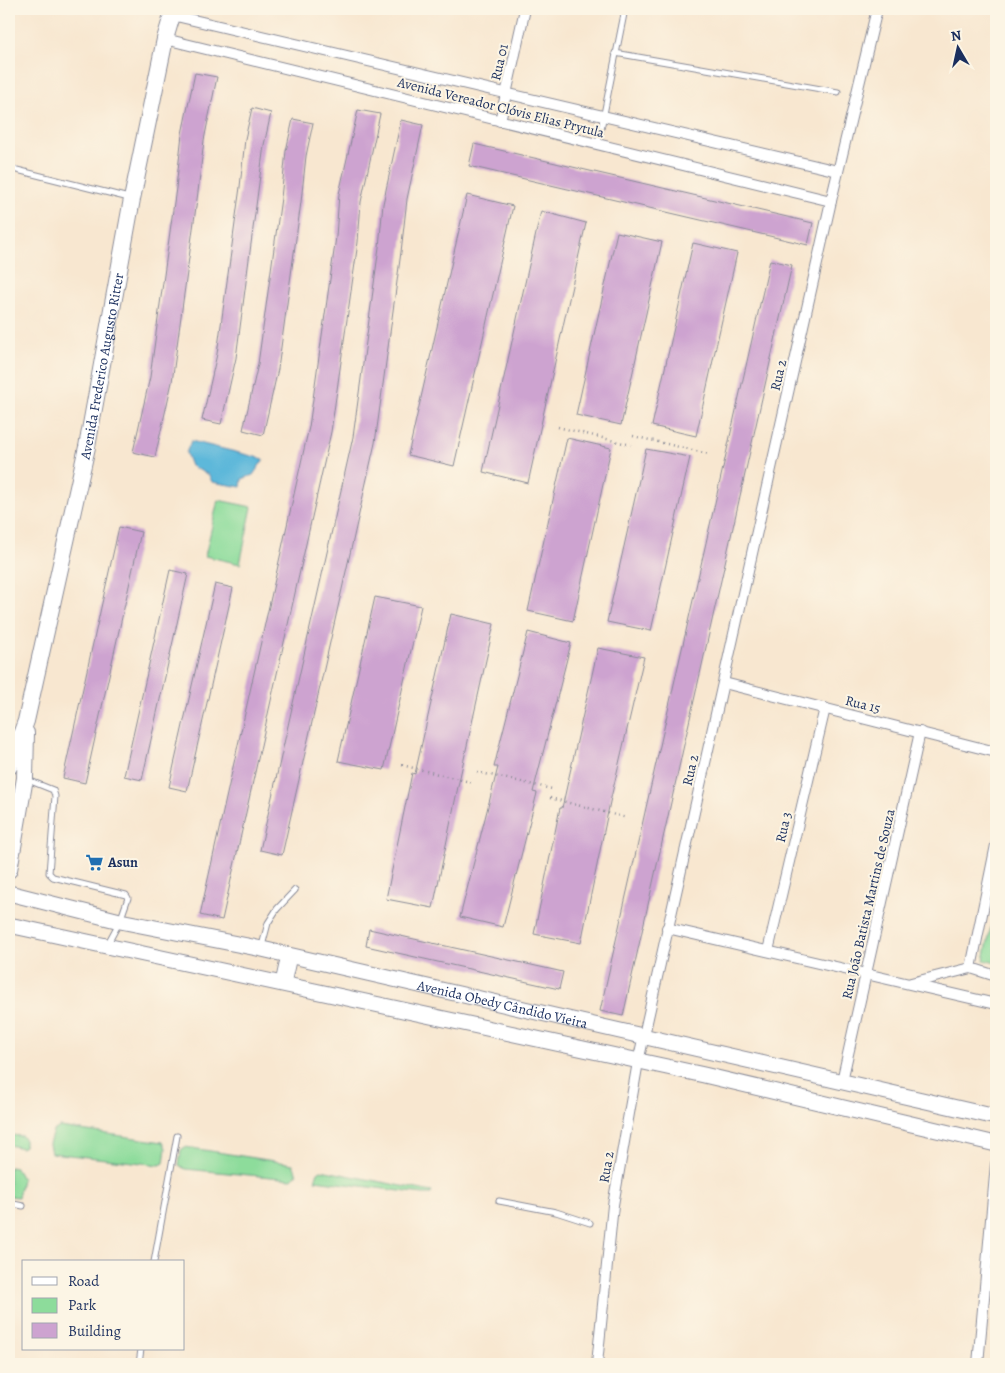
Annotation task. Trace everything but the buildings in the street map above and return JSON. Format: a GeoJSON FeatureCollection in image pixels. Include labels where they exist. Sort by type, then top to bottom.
{"type":"FeatureCollection","features":[{"type":"Feature","properties":{"kind":"main road","name":"Avenida Frederico Augusto Ritter"},"geometry":{"type":"LineString","coordinates":[[9,767],[26,721],[87,447],[132,199],[165,39],[173,12]]}},
{"type":"Feature","properties":{"kind":"main road","name":"Avenida Frederico Augusto Ritter"},"geometry":{"type":"LineString","coordinates":[[9,870],[25,778],[26,721]]}},
{"type":"Feature","properties":{"kind":"main road","name":"Avenida Obedy Cândido Vieira"},"geometry":{"type":"LineString","coordinates":[[9,893],[120,921],[262,949],[996,1117]]}},
{"type":"Feature","properties":{"kind":"main road","name":"Avenida Obedy Cândido Vieira"},"geometry":{"type":"LineString","coordinates":[[9,925],[704,1075],[996,1144]]}},
{"type":"Feature","properties":{"kind":"main road"},"geometry":{"type":"LineString","coordinates":[[283,983],[289,956]]}},
{"type":"Feature","properties":{"kind":"street","name":"Rua 01"},"geometry":{"type":"LineString","coordinates":[[500,120],[525,9]]}},
{"type":"Feature","properties":{"kind":"street","name":"Rua 2"},"geometry":{"type":"LineString","coordinates":[[596,1364],[613,1205],[638,1062],[838,170],[877,9]]}},
{"type":"Feature","properties":{"kind":"street","name":"Avenida Vereador Clóvis Elias Prytula"},"geometry":{"type":"LineString","coordinates":[[173,12],[506,93],[838,170]]}},
{"type":"Feature","properties":{"kind":"street","name":"Avenida Vereador Clóvis Elias Prytula"},"geometry":{"type":"LineString","coordinates":[[165,39],[831,201]]}},
{"type":"Feature","properties":{"kind":"street","name":"Rua 15"},"geometry":{"type":"LineString","coordinates":[[724,683],[996,752]]}},
{"type":"Feature","properties":{"kind":"street","name":"Rua 3"},"geometry":{"type":"LineString","coordinates":[[768,951],[825,708]]}},
{"type":"Feature","properties":{"kind":"street","name":"Rua João Batista Martins de Souza"},"geometry":{"type":"LineString","coordinates":[[842,1081],[920,732]]}},
{"type":"Feature","properties":{"kind":"street"},"geometry":{"type":"LineString","coordinates":[[971,968],[996,846]]}},
{"type":"Feature","properties":{"kind":"street"},"geometry":{"type":"LineString","coordinates":[[667,928],[996,1004]]}},
{"type":"Feature","properties":{"kind":"street"},"geometry":{"type":"LineString","coordinates":[[908,984],[971,968],[996,976]]}},
{"type":"Feature","properties":{"kind":"street"},"geometry":{"type":"LineString","coordinates":[[978,1364],[996,1164]]}},
{"type":"Feature","properties":{"kind":"lane"},"geometry":{"type":"LineString","coordinates":[[598,144],[602,115],[625,9]]}},
{"type":"Feature","properties":{"kind":"lane"},"geometry":{"type":"LineString","coordinates":[[615,53],[838,92]]}},
{"type":"Feature","properties":{"kind":"lane"},"geometry":{"type":"LineString","coordinates":[[9,168],[132,199]]}},
{"type":"Feature","properties":{"kind":"lane"},"geometry":{"type":"LineString","coordinates":[[25,778],[53,790],[55,796],[49,873],[53,878],[126,895],[128,901],[107,946]]}},
{"type":"Feature","properties":{"kind":"lane"},"geometry":{"type":"LineString","coordinates":[[262,949],[268,923],[277,909],[295,890]]}},
{"type":"Feature","properties":{"kind":"lane"},"geometry":{"type":"LineString","coordinates":[[154,1260],[178,1136]]}},
{"type":"Feature","properties":{"kind":"lane"},"geometry":{"type":"LineString","coordinates":[[499,1201],[556,1212],[590,1223]]}},
{"type":"Feature","properties":{"kind":"lane"},"geometry":{"type":"LineString","coordinates":[[9,1203],[23,1206]]}},
{"type":"Feature","properties":{"kind":"lane"},"geometry":{"type":"LineString","coordinates":[[139,1364],[141,1350]]}},
{"type":"Feature","properties":{"kind":"path"},"geometry":{"type":"LineString","coordinates":[[558,427],[632,445]]}},
{"type":"Feature","properties":{"kind":"path"},"geometry":{"type":"LineString","coordinates":[[634,436],[709,454]]}},
{"type":"Feature","properties":{"kind":"path"},"geometry":{"type":"LineString","coordinates":[[402,765],[474,783]]}},
{"type":"Feature","properties":{"kind":"path"},"geometry":{"type":"LineString","coordinates":[[476,772],[552,789]]}},
{"type":"Feature","properties":{"kind":"path"},"geometry":{"type":"LineString","coordinates":[[550,798],[628,818]]}},
{"type":"Feature","properties":{"kind":"green space"},"geometry":{"type":"Polygon","coordinates":[[[218,500],[252,507],[240,564],[205,556],[218,500]]]}},
{"type":"Feature","properties":{"kind":"green space"},"geometry":{"type":"Polygon","coordinates":[[[996,903],[996,963],[984,960],[996,903]]]}},
{"type":"Feature","properties":{"kind":"green space"},"geometry":{"type":"Polygon","coordinates":[[[60,1127],[163,1142],[166,1148],[164,1163],[160,1165],[51,1153],[49,1144],[53,1131],[60,1127]]]}},
{"type":"Feature","properties":{"kind":"green space"},"geometry":{"type":"Polygon","coordinates":[[[9,1135],[22,1136],[25,1140],[25,1145],[22,1148],[9,1145],[9,1135]]]}},
{"type":"Feature","properties":{"kind":"green space"},"geometry":{"type":"Polygon","coordinates":[[[185,1147],[293,1164],[297,1174],[292,1179],[185,1169],[179,1165],[181,1150],[185,1147]]]}},
{"type":"Feature","properties":{"kind":"green space"},"geometry":{"type":"Polygon","coordinates":[[[9,1167],[16,1168],[22,1179],[18,1197],[9,1196],[9,1167]]]}},
{"type":"Feature","properties":{"kind":"green space"},"geometry":{"type":"Polygon","coordinates":[[[321,1170],[432,1192],[431,1194],[423,1194],[315,1180],[318,1172],[321,1170]]]}},
{"type":"Feature","properties":{"kind":"water"},"geometry":{"type":"Polygon","coordinates":[[[191,441],[264,459],[253,475],[242,479],[241,487],[212,482],[209,475],[191,466],[186,453],[191,441]]]}},
{"type":"Feature","properties":{"kind":"place","name":"Asun"},"geometry":{"type":"Point","coordinates":[94,862]}}]}
